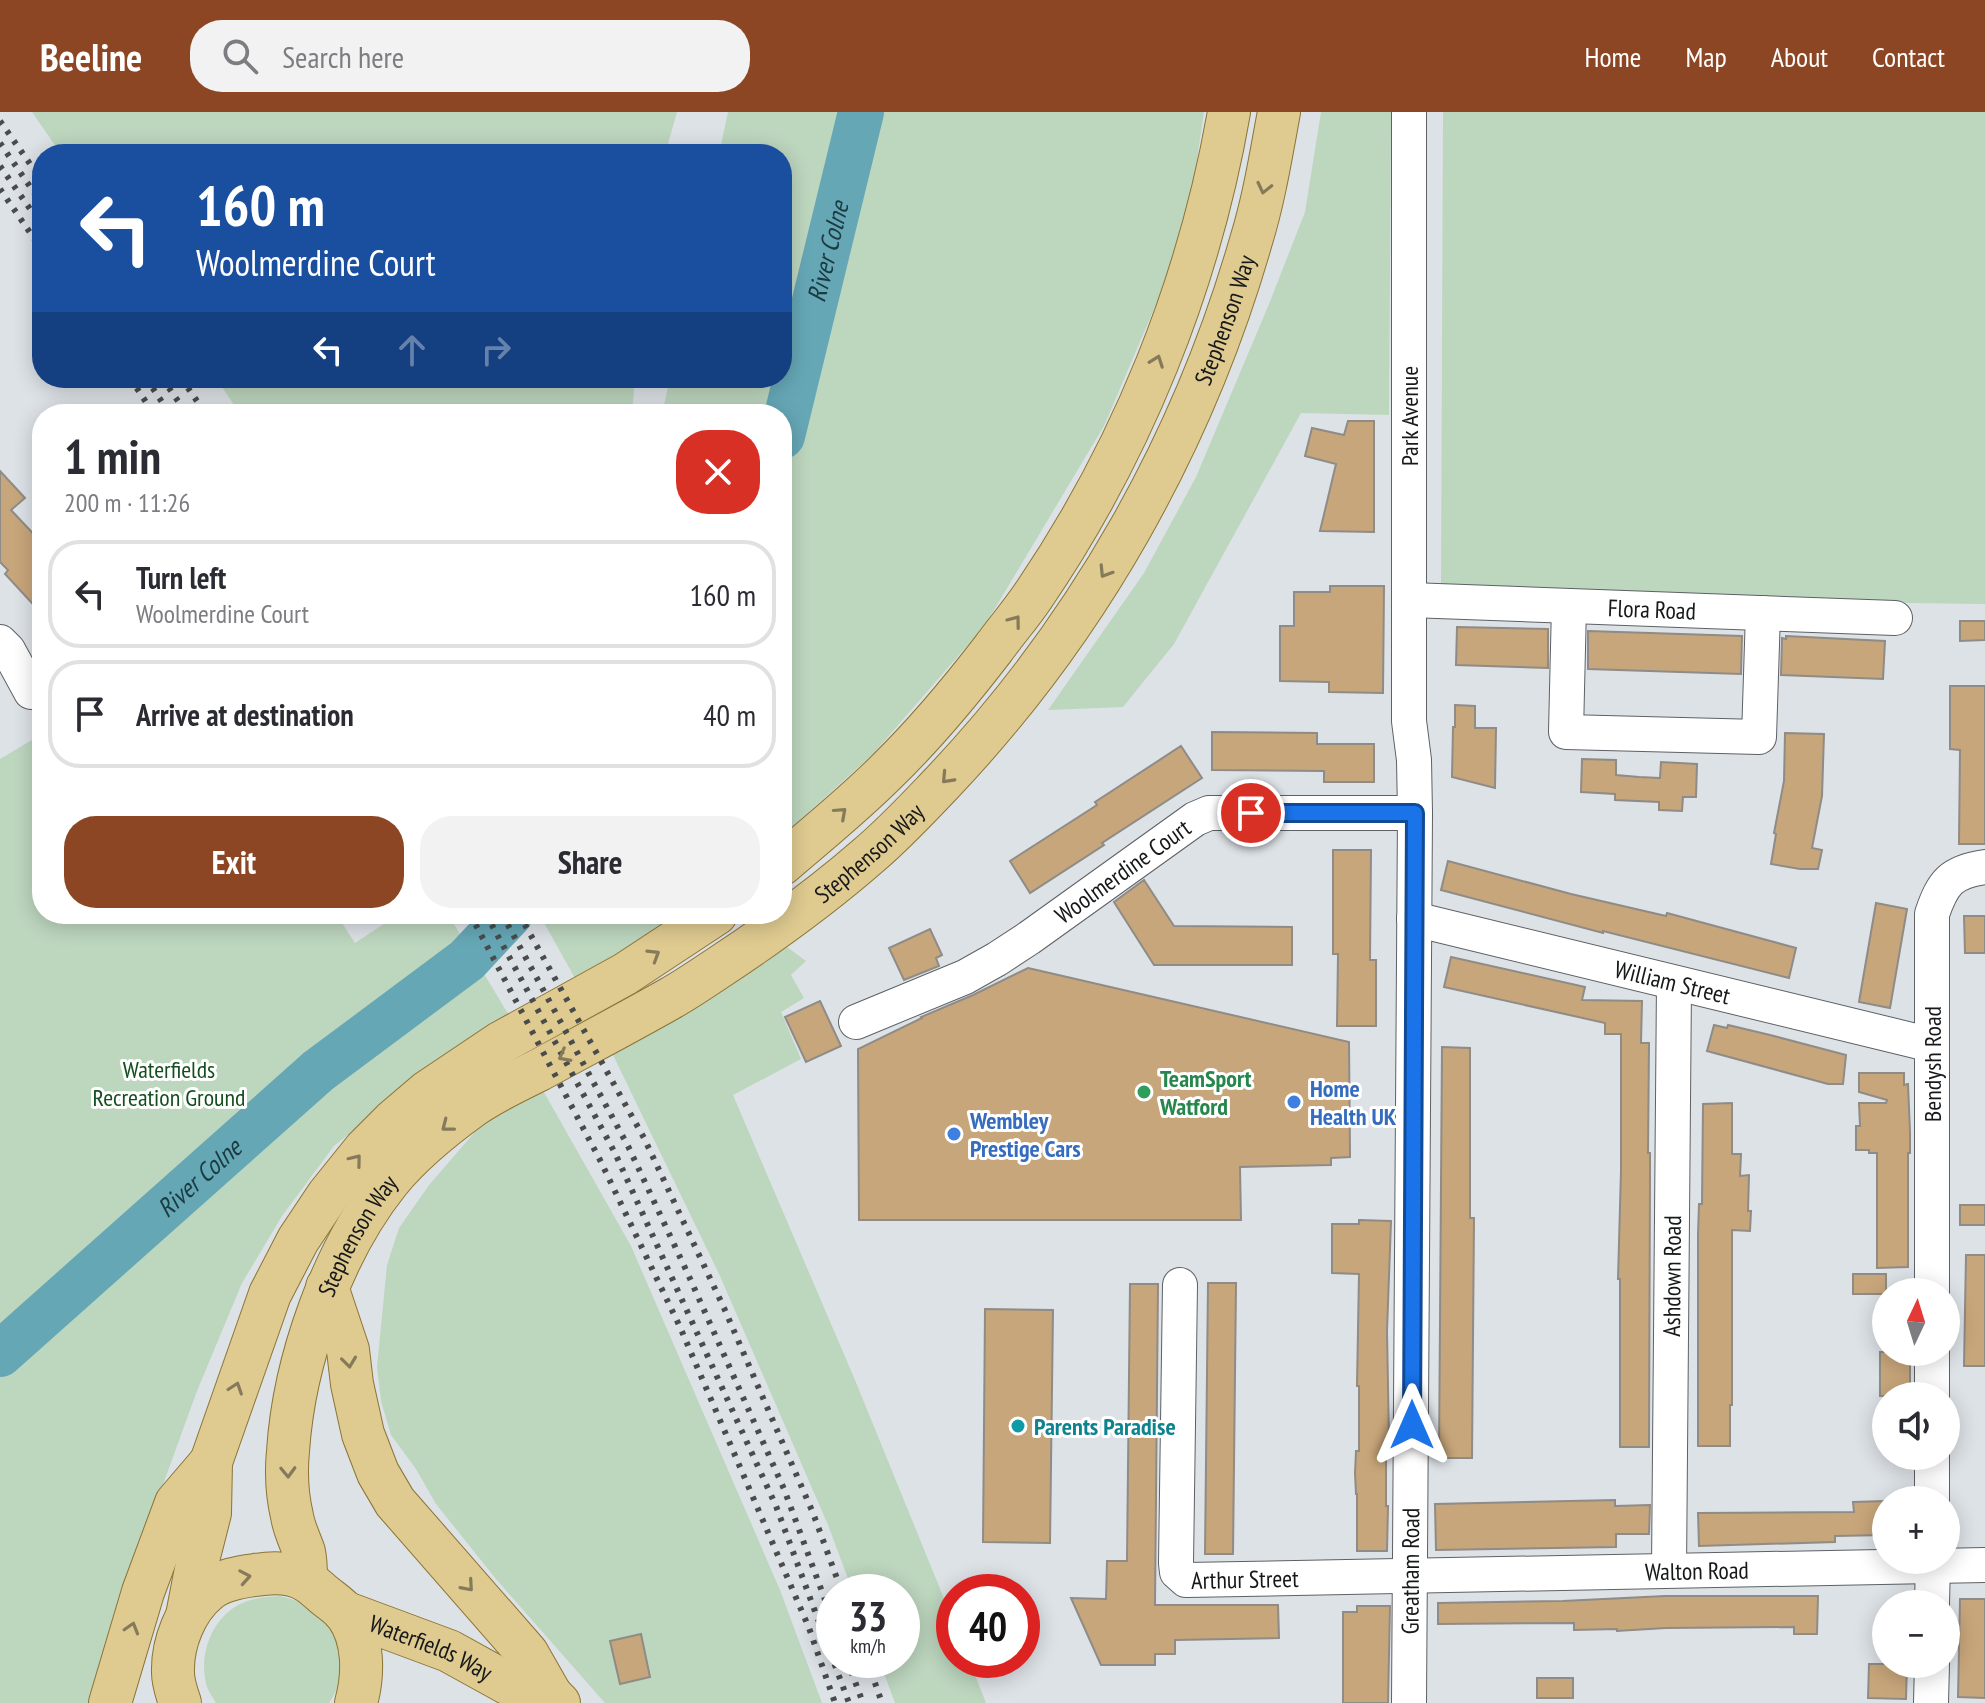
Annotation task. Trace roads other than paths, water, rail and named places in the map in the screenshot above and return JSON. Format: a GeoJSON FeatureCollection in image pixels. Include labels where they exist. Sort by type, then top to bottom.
{"type":"FeatureCollection","features":[{"type":"Feature","properties":{"kind":"main road","name":"Stephenson Way"},"geometry":{"type":"LineString","coordinates":[[792,855],[886,773],[939,717],[1033,597],[1068,540],[1127,433],[1157,363],[1204,227],[1229,112]]}},
{"type":"Feature","properties":{"kind":"main road","name":"Stephenson Way"},"geometry":{"type":"LineString","coordinates":[[792,917],[872,852],[925,802],[1002,718],[1103,576],[1172,451],[1207,372],[1252,239],[1279,112]]}},
{"type":"Feature","properties":{"kind":"main road","name":"Stephenson Way"},"geometry":{"type":"LineString","coordinates":[[179,1703],[173,1674],[175,1651],[187,1616],[210,1513],[211,1462],[270,1294],[328,1195],[365,1149],[427,1092],[500,1043],[625,974],[701,924]]}},
{"type":"Feature","properties":{"kind":"main road","name":"Stephenson Way"},"geometry":{"type":"LineString","coordinates":[[306,1580],[305,1554],[291,1515],[287,1455],[291,1420],[301,1371],[327,1287],[369,1208],[391,1178],[433,1137],[475,1105],[674,996],[783,924]]}},
{"type":"Feature","properties":{"kind":"main road"},"geometry":{"type":"LineString","coordinates":[[327,1287],[348,1350],[363,1434],[378,1473],[395,1502],[527,1653],[555,1699]]}},
{"type":"Feature","properties":{"kind":"main road"},"geometry":{"type":"LineString","coordinates":[[110,1703],[143,1592],[176,1503],[211,1462]]}},
{"type":"Feature","properties":{"kind":"main road"},"geometry":{"type":"LineString","coordinates":[[187,1616],[207,1591],[240,1576],[275,1573],[306,1580],[344,1612],[354,1629],[362,1663],[356,1703]]}},
{"type":"Feature","properties":{"kind":"main road","name":"Waterfields Way"},"geometry":{"type":"LineString","coordinates":[[344,1612],[449,1651],[507,1683],[555,1699]]}},
{"type":"Feature","properties":{"kind":"street","name":"Park Avenue"},"geometry":{"type":"LineString","coordinates":[[1409,112],[1409,721]]}},
{"type":"Feature","properties":{"kind":"street","name":"Flora Road"},"geometry":{"type":"LineString","coordinates":[[1410,600],[1895,618]]}},
{"type":"Feature","properties":{"kind":"street"},"geometry":{"type":"LineString","coordinates":[[1569,606],[1566,732],[1759,737],[1763,613]]}},
{"type":"Feature","properties":{"kind":"street"},"geometry":{"type":"LineString","coordinates":[[0,642],[8,650],[31,692]]}},
{"type":"Feature","properties":{"kind":"street","name":"Greatham Road"},"geometry":{"type":"LineString","coordinates":[[1409,721],[1414,760],[1415,813],[1409,1703]]}},
{"type":"Feature","properties":{"kind":"street","name":"Woolmerdine Court"},"geometry":{"type":"LineString","coordinates":[[856,1022],[965,977],[997,959],[1195,819],[1209,813],[1415,813]]}},
{"type":"Feature","properties":{"kind":"street","name":"Bendysh Road"},"geometry":{"type":"LineString","coordinates":[[1932,1278],[1932,914],[1939,894],[1958,873],[1985,867]]}},
{"type":"Feature","properties":{"kind":"street","name":"William Street"},"geometry":{"type":"LineString","coordinates":[[1414,919],[1932,1045]]}},
{"type":"Feature","properties":{"kind":"street","name":"Ashdown Road"},"geometry":{"type":"LineString","coordinates":[[1669,1570],[1674,983]]}},
{"type":"Feature","properties":{"kind":"street","name":"Arthur Street"},"geometry":{"type":"LineString","coordinates":[[1180,1285],[1177,1572],[1186,1580],[1410,1575]]}},
{"type":"Feature","properties":{"kind":"street","name":"Walton Road"},"geometry":{"type":"LineString","coordinates":[[1960,1564],[1985,1565]]}},
{"type":"Feature","properties":{"kind":"street","name":"Walton Road"},"geometry":{"type":"LineString","coordinates":[[1410,1575],[1872,1565]]}},
{"type":"Feature","properties":{"kind":"street"},"geometry":{"type":"LineString","coordinates":[[1931,1703],[1932,1678]]}},
{"type":"Feature","properties":{"kind":"waterway","name":"River Colne"},"geometry":{"type":"LineString","coordinates":[[790,404],[861,112]]}},
{"type":"Feature","properties":{"kind":"waterway","name":"River Colne"},"geometry":{"type":"LineString","coordinates":[[0,1354],[318,1071],[467,960],[501,924]]}},
{"type":"Feature","properties":{"kind":"railway"},"geometry":{"type":"LineString","coordinates":[[0,121],[32,167]]}},
{"type":"Feature","properties":{"kind":"railway"},"geometry":{"type":"LineString","coordinates":[[0,143],[32,189]]}},
{"type":"Feature","properties":{"kind":"railway"},"geometry":{"type":"LineString","coordinates":[[0,166],[32,212]]}},
{"type":"Feature","properties":{"kind":"railway"},"geometry":{"type":"LineString","coordinates":[[0,189],[32,235]]}},
{"type":"Feature","properties":{"kind":"railway"},"geometry":{"type":"LineString","coordinates":[[137,388],[147,404]]}},
{"type":"Feature","properties":{"kind":"railway"},"geometry":{"type":"LineString","coordinates":[[153,388],[163,404]]}},
{"type":"Feature","properties":{"kind":"railway"},"geometry":{"type":"LineString","coordinates":[[169,388],[180,404]]}},
{"type":"Feature","properties":{"kind":"railway"},"geometry":{"type":"LineString","coordinates":[[188,388],[199,404]]}},
{"type":"Feature","properties":{"kind":"railway"},"geometry":{"type":"LineString","coordinates":[[475,924],[600,1160],[680,1327],[809,1628],[835,1703]]}},
{"type":"Feature","properties":{"kind":"railway"},"geometry":{"type":"LineString","coordinates":[[491,924],[615,1153],[776,1506],[849,1703]]}},
{"type":"Feature","properties":{"kind":"railway"},"geometry":{"type":"LineString","coordinates":[[507,924],[628,1146],[784,1489],[816,1575]]}},
{"type":"Feature","properties":{"kind":"railway"},"geometry":{"type":"LineString","coordinates":[[525,924],[644,1138],[724,1308],[813,1513],[835,1574]]}},
{"type":"Feature","properties":{"kind":"railway"},"geometry":{"type":"LineString","coordinates":[[854,1678],[863,1703]]}},
{"type":"Feature","properties":{"kind":"railway"},"geometry":{"type":"LineString","coordinates":[[873,1678],[882,1703]]}},
{"type":"Feature","properties":{"kind":"place","name":"TeamSport Watford"},"geometry":{"type":"Point","coordinates":[1144,1092]}},
{"type":"Feature","properties":{"kind":"place","name":"Home Health UK"},"geometry":{"type":"Point","coordinates":[1294,1102]}},
{"type":"Feature","properties":{"kind":"place","name":"Wembley Prestige Cars"},"geometry":{"type":"Point","coordinates":[954,1134]}},
{"type":"Feature","properties":{"kind":"place","name":"Parents Paradise"},"geometry":{"type":"Point","coordinates":[1018,1426]}},
{"type":"Feature","properties":{"kind":"park label","name":"Waterfields Recreation Ground"},"geometry":{"type":"Point","coordinates":[169,1083]}}]}
